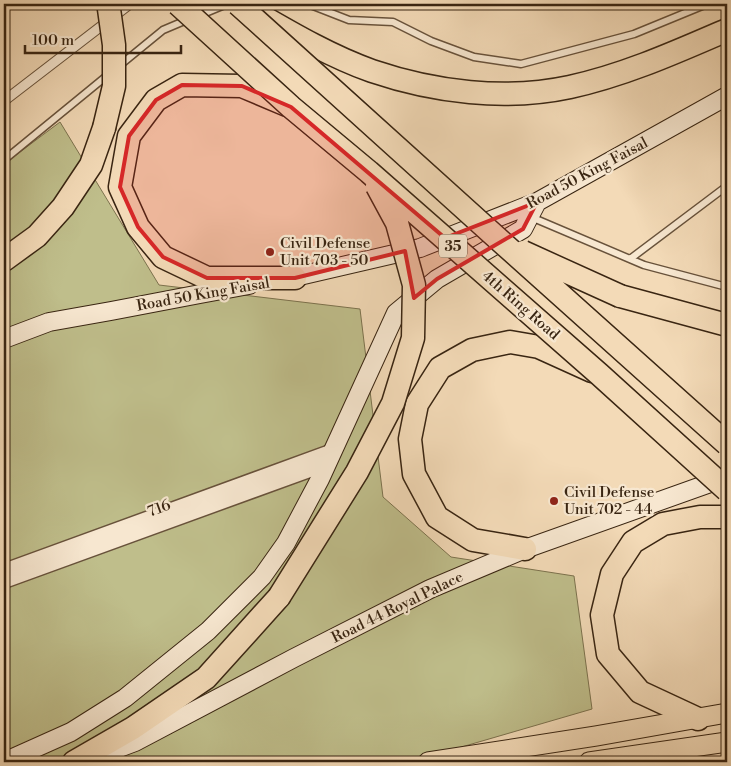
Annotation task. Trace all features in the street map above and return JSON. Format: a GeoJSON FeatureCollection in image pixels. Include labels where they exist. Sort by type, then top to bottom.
{"type":"FeatureCollection","features":[{"type":"Feature","properties":{"kind":"highway"},"geometry":{"type":"LineString","coordinates":[[4,260],[37,236],[64,206],[91,165],[104,128],[114,86],[114,45],[108,4]]}},
{"type":"Feature","properties":{"kind":"highway","name":"4th Ring Road"},"geometry":{"type":"LineString","coordinates":[[178,4],[291,107],[369,172],[727,490]]}},
{"type":"Feature","properties":{"kind":"highway","name":"35"},"geometry":{"type":"LineString","coordinates":[[238,4],[727,444]]}},
{"type":"Feature","properties":{"kind":"highway"},"geometry":{"type":"LineString","coordinates":[[242,4],[302,39],[371,70],[414,83],[482,93],[525,93],[569,87],[623,72],[727,30]]}},
{"type":"Feature","properties":{"kind":"highway"},"geometry":{"type":"LineString","coordinates":[[291,107],[242,86],[182,85],[156,100],[128,136],[120,187],[138,226],[163,257],[207,278],[295,278]]}},
{"type":"Feature","properties":{"kind":"highway"},"geometry":{"type":"LineString","coordinates":[[74,762],[133,728],[206,678],[279,597],[357,472],[393,403],[413,338],[414,285],[397,223],[369,172]]}},
{"type":"Feature","properties":{"kind":"highway"},"geometry":{"type":"LineString","coordinates":[[501,242],[620,296],[727,325]]}},
{"type":"Feature","properties":{"kind":"highway"},"geometry":{"type":"LineString","coordinates":[[525,549],[473,540],[437,517],[414,474],[410,439],[417,404],[440,368],[472,350],[510,342],[539,347],[598,374]]}},
{"type":"Feature","properties":{"kind":"highway"},"geometry":{"type":"LineString","coordinates":[[698,719],[640,692],[608,654],[602,615],[612,574],[633,542],[663,524],[700,517],[727,517]]}},
{"type":"Feature","properties":{"kind":"main road","name":"Road 50 King Faisal"},"geometry":{"type":"LineString","coordinates":[[4,338],[49,322],[295,278],[420,248],[533,209],[727,96]]}},
{"type":"Feature","properties":{"kind":"main road"},"geometry":{"type":"LineString","coordinates":[[4,762],[71,732],[118,703],[208,632],[262,577],[281,550],[307,503],[396,313],[437,279],[523,230],[533,209]]}},
{"type":"Feature","properties":{"kind":"main road","name":"Road 44 Royal Palace"},"geometry":{"type":"LineString","coordinates":[[78,762],[135,742],[430,589],[525,549],[727,477]]}},
{"type":"Feature","properties":{"kind":"main road"},"geometry":{"type":"LineString","coordinates":[[428,762],[596,736],[727,713]]}},
{"type":"Feature","properties":{"kind":"main road"},"geometry":{"type":"LineString","coordinates":[[589,762],[727,742]]}},
{"type":"Feature","properties":{"kind":"street"},"geometry":{"type":"LineString","coordinates":[[4,101],[130,4]]}},
{"type":"Feature","properties":{"kind":"street"},"geometry":{"type":"LineString","coordinates":[[4,570],[329,457]]}},
{"type":"Feature","properties":{"kind":"street","name":"716"},"geometry":{"type":"LineString","coordinates":[[4,582],[329,457]]}},
{"type":"Feature","properties":{"kind":"lane"},"geometry":{"type":"LineString","coordinates":[[4,160],[163,30],[227,4]]}},
{"type":"Feature","properties":{"kind":"lane"},"geometry":{"type":"LineString","coordinates":[[308,4],[349,20],[394,22],[431,41],[474,56],[521,64],[634,34],[707,4]]}},
{"type":"Feature","properties":{"kind":"lane"},"geometry":{"type":"LineString","coordinates":[[630,259],[727,186]]}},
{"type":"Feature","properties":{"kind":"lane"},"geometry":{"type":"LineString","coordinates":[[533,209],[644,265],[727,287]]}},
{"type":"Feature","properties":{"kind":"highlighted area"},"geometry":{"type":"Polygon","coordinates":[[[182,85],[242,86],[291,107],[445,238],[537,202],[523,229],[437,279],[414,298],[405,251],[295,278],[207,278],[163,257],[138,227],[120,187],[129,136],[156,100],[182,85]]]}},
{"type":"Feature","properties":{"kind":"shaded area"},"geometry":{"type":"Polygon","coordinates":[[[60,122],[159,285],[360,309],[383,497],[451,557],[574,576],[592,709],[410,762],[4,762],[4,164],[60,122]]]}},
{"type":"Feature","properties":{"kind":"place","name":"Civil Defense Unit 703 - 50"},"geometry":{"type":"Point","coordinates":[270,252]}},
{"type":"Feature","properties":{"kind":"place","name":"Civil Defense Unit 702 - 44"},"geometry":{"type":"Point","coordinates":[554,501]}}]}
